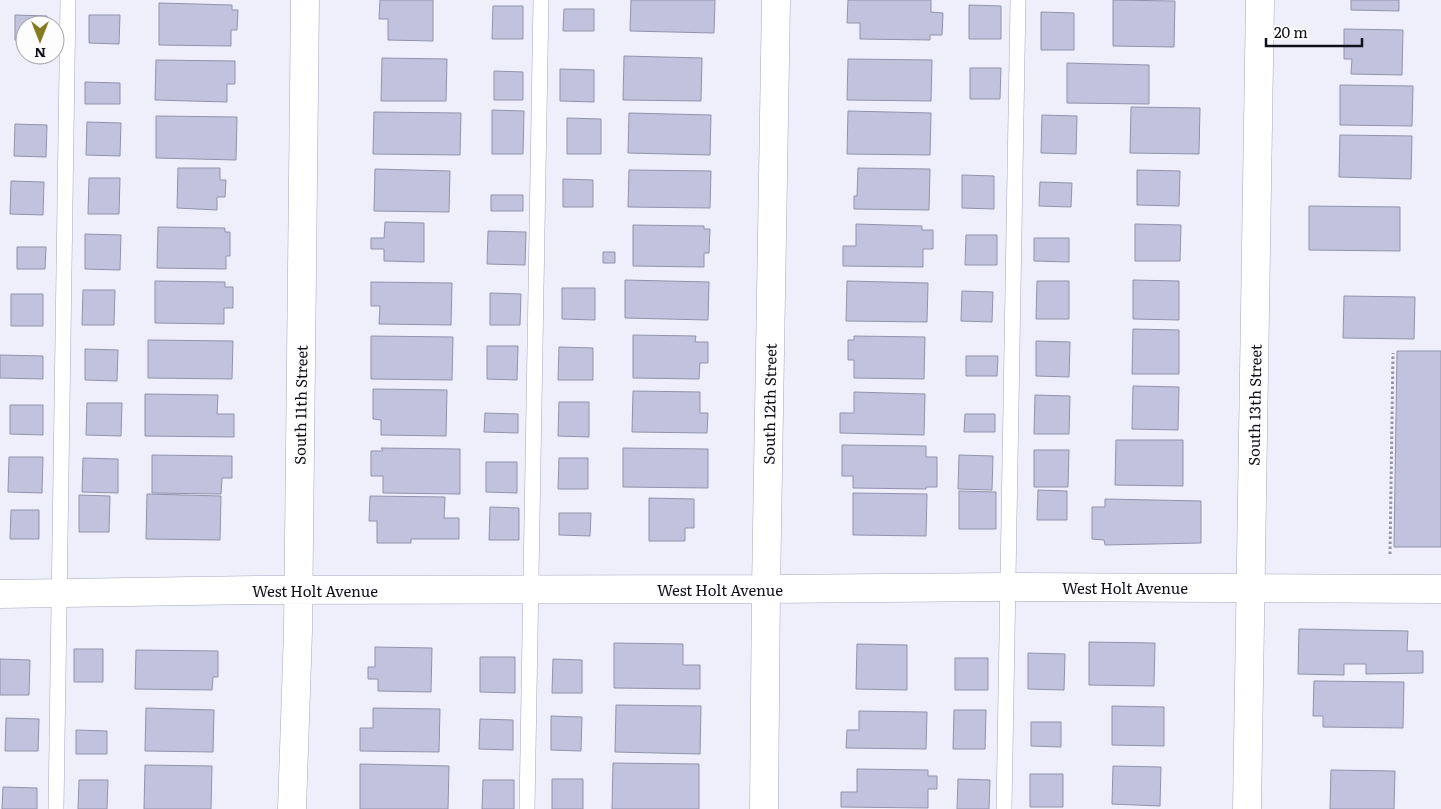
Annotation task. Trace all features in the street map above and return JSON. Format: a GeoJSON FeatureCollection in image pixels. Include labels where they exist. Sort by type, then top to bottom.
{"type":"FeatureCollection","features":[{"type":"Feature","properties":{"kind":"street","name":"South 11th Street"},"geometry":{"type":"LineString","coordinates":[[292,809],[298,590],[305,0]]}},
{"type":"Feature","properties":{"kind":"street","name":"South 12th Street"},"geometry":{"type":"LineString","coordinates":[[764,809],[776,0]]}},
{"type":"Feature","properties":{"kind":"street","name":"South 13th Street"},"geometry":{"type":"LineString","coordinates":[[1248,809],[1260,0]]}},
{"type":"Feature","properties":{"kind":"street","name":"West Holt Avenue"},"geometry":{"type":"LineString","coordinates":[[0,594],[298,590],[1007,587],[1441,589]]}},
{"type":"Feature","properties":{"kind":"lane"},"geometry":{"type":"LineString","coordinates":[[56,809],[68,0]]}},
{"type":"Feature","properties":{"kind":"lane"},"geometry":{"type":"LineString","coordinates":[[527,809],[541,0]]}},
{"type":"Feature","properties":{"kind":"lane"},"geometry":{"type":"LineString","coordinates":[[1004,809],[1018,0]]}},
{"type":"Feature","properties":{"kind":"path"},"geometry":{"type":"LineString","coordinates":[[1390,554],[1393,353]]}},
{"type":"Feature","properties":{"kind":"building"},"geometry":{"type":"Polygon","coordinates":[[[380,0],[433,0],[433,41],[388,40],[388,19],[379,19],[380,0]]]}},
{"type":"Feature","properties":{"kind":"building"},"geometry":{"type":"Polygon","coordinates":[[[631,0],[715,0],[714,33],[630,31],[631,0]]]}},
{"type":"Feature","properties":{"kind":"building"},"geometry":{"type":"Polygon","coordinates":[[[848,0],[931,0],[931,12],[943,13],[942,35],[930,35],[930,40],[860,39],[860,23],[847,23],[848,0]]]}},
{"type":"Feature","properties":{"kind":"building"},"geometry":{"type":"Polygon","coordinates":[[[1113,0],[1175,1],[1174,47],[1113,46],[1113,0]]]}},
{"type":"Feature","properties":{"kind":"building"},"geometry":{"type":"Polygon","coordinates":[[[1351,0],[1399,0],[1399,11],[1351,10],[1351,0]]]}},
{"type":"Feature","properties":{"kind":"building"},"geometry":{"type":"Polygon","coordinates":[[[159,3],[232,5],[232,10],[238,10],[237,30],[231,30],[231,46],[159,45],[159,3]]]}},
{"type":"Feature","properties":{"kind":"building"},"geometry":{"type":"Polygon","coordinates":[[[969,5],[1001,6],[1001,39],[969,39],[969,5]]]}},
{"type":"Feature","properties":{"kind":"building"},"geometry":{"type":"Polygon","coordinates":[[[493,6],[523,6],[523,39],[492,39],[493,6]]]}},
{"type":"Feature","properties":{"kind":"building"},"geometry":{"type":"Polygon","coordinates":[[[564,9],[594,9],[594,31],[563,31],[564,9]]]}},
{"type":"Feature","properties":{"kind":"building"},"geometry":{"type":"Polygon","coordinates":[[[1041,12],[1074,13],[1074,50],[1041,50],[1041,12]]]}},
{"type":"Feature","properties":{"kind":"building"},"geometry":{"type":"Polygon","coordinates":[[[89,15],[120,15],[119,44],[89,43],[89,15]]]}},
{"type":"Feature","properties":{"kind":"building"},"geometry":{"type":"Polygon","coordinates":[[[1344,29],[1403,30],[1402,75],[1351,74],[1352,59],[1344,59],[1344,29]]]}},
{"type":"Feature","properties":{"kind":"building"},"geometry":{"type":"Polygon","coordinates":[[[624,56],[702,58],[701,101],[623,100],[624,56]]]}},
{"type":"Feature","properties":{"kind":"building"},"geometry":{"type":"Polygon","coordinates":[[[382,58],[447,59],[446,101],[381,101],[382,58]]]}},
{"type":"Feature","properties":{"kind":"building"},"geometry":{"type":"Polygon","coordinates":[[[848,59],[932,60],[931,101],[847,100],[848,59]]]}},
{"type":"Feature","properties":{"kind":"building"},"geometry":{"type":"Polygon","coordinates":[[[156,60],[235,61],[235,84],[227,84],[227,102],[155,100],[156,60]]]}},
{"type":"Feature","properties":{"kind":"building"},"geometry":{"type":"Polygon","coordinates":[[[1067,63],[1149,65],[1149,104],[1067,103],[1067,63]]]}},
{"type":"Feature","properties":{"kind":"building"},"geometry":{"type":"Polygon","coordinates":[[[970,68],[1001,68],[1000,99],[970,99],[970,68]]]}},
{"type":"Feature","properties":{"kind":"building"},"geometry":{"type":"Polygon","coordinates":[[[560,69],[594,70],[594,102],[560,101],[560,69]]]}},
{"type":"Feature","properties":{"kind":"building"},"geometry":{"type":"Polygon","coordinates":[[[494,71],[523,72],[523,100],[494,100],[494,71]]]}},
{"type":"Feature","properties":{"kind":"building"},"geometry":{"type":"Polygon","coordinates":[[[85,82],[120,83],[120,104],[85,104],[85,82]]]}},
{"type":"Feature","properties":{"kind":"building"},"geometry":{"type":"Polygon","coordinates":[[[1340,85],[1413,86],[1412,126],[1340,125],[1340,85]]]}},
{"type":"Feature","properties":{"kind":"building"},"geometry":{"type":"Polygon","coordinates":[[[1131,107],[1200,108],[1199,154],[1130,153],[1131,107]]]}},
{"type":"Feature","properties":{"kind":"building"},"geometry":{"type":"Polygon","coordinates":[[[492,110],[524,111],[523,154],[492,154],[492,110]]]}},
{"type":"Feature","properties":{"kind":"building"},"geometry":{"type":"Polygon","coordinates":[[[848,111],[931,113],[930,155],[847,154],[848,111]]]}},
{"type":"Feature","properties":{"kind":"building"},"geometry":{"type":"Polygon","coordinates":[[[374,112],[461,113],[460,155],[373,154],[374,112]]]}},
{"type":"Feature","properties":{"kind":"building"},"geometry":{"type":"Polygon","coordinates":[[[629,113],[711,115],[710,155],[628,153],[629,113]]]}},
{"type":"Feature","properties":{"kind":"building"},"geometry":{"type":"Polygon","coordinates":[[[1042,115],[1077,116],[1076,154],[1041,153],[1042,115]]]}},
{"type":"Feature","properties":{"kind":"building"},"geometry":{"type":"Polygon","coordinates":[[[156,116],[237,117],[236,160],[156,158],[156,116]]]}},
{"type":"Feature","properties":{"kind":"building"},"geometry":{"type":"Polygon","coordinates":[[[567,118],[601,119],[601,154],[567,154],[567,118]]]}},
{"type":"Feature","properties":{"kind":"building"},"geometry":{"type":"Polygon","coordinates":[[[87,122],[121,123],[120,156],[86,155],[87,122]]]}},
{"type":"Feature","properties":{"kind":"building"},"geometry":{"type":"Polygon","coordinates":[[[15,124],[47,125],[46,157],[14,156],[15,124]]]}},
{"type":"Feature","properties":{"kind":"building"},"geometry":{"type":"Polygon","coordinates":[[[1340,135],[1412,136],[1411,179],[1339,177],[1340,135]]]}},
{"type":"Feature","properties":{"kind":"building"},"geometry":{"type":"Polygon","coordinates":[[[178,168],[220,168],[220,180],[226,180],[225,197],[217,197],[217,210],[177,208],[178,168]]]}},
{"type":"Feature","properties":{"kind":"building"},"geometry":{"type":"Polygon","coordinates":[[[858,168],[930,169],[929,210],[854,209],[854,196],[857,196],[858,168]]]}},
{"type":"Feature","properties":{"kind":"building"},"geometry":{"type":"Polygon","coordinates":[[[375,169],[450,171],[449,212],[374,211],[375,169]]]}},
{"type":"Feature","properties":{"kind":"building"},"geometry":{"type":"Polygon","coordinates":[[[629,170],[711,171],[710,208],[628,207],[629,170]]]}},
{"type":"Feature","properties":{"kind":"building"},"geometry":{"type":"Polygon","coordinates":[[[1137,170],[1180,171],[1179,206],[1137,205],[1137,170]]]}},
{"type":"Feature","properties":{"kind":"building"},"geometry":{"type":"Polygon","coordinates":[[[962,175],[994,176],[994,209],[962,208],[962,175]]]}},
{"type":"Feature","properties":{"kind":"building"},"geometry":{"type":"Polygon","coordinates":[[[89,178],[120,178],[119,214],[88,214],[89,178]]]}},
{"type":"Feature","properties":{"kind":"building"},"geometry":{"type":"Polygon","coordinates":[[[563,179],[593,180],[593,207],[563,207],[563,179]]]}},
{"type":"Feature","properties":{"kind":"building"},"geometry":{"type":"Polygon","coordinates":[[[11,181],[44,182],[43,215],[10,214],[11,181]]]}},
{"type":"Feature","properties":{"kind":"building"},"geometry":{"type":"Polygon","coordinates":[[[1040,182],[1072,183],[1071,207],[1039,206],[1040,182]]]}},
{"type":"Feature","properties":{"kind":"building"},"geometry":{"type":"Polygon","coordinates":[[[491,195],[523,195],[523,211],[491,211],[491,195]]]}},
{"type":"Feature","properties":{"kind":"building"},"geometry":{"type":"Polygon","coordinates":[[[1309,206],[1400,207],[1400,251],[1309,250],[1309,206]]]}},
{"type":"Feature","properties":{"kind":"building"},"geometry":{"type":"Polygon","coordinates":[[[385,222],[424,223],[424,262],[384,261],[384,249],[371,249],[371,238],[384,238],[385,222]]]}},
{"type":"Feature","properties":{"kind":"building"},"geometry":{"type":"Polygon","coordinates":[[[856,224],[922,226],[922,230],[933,230],[933,249],[923,249],[923,267],[843,266],[843,246],[856,246],[856,224]]]}},
{"type":"Feature","properties":{"kind":"building"},"geometry":{"type":"Polygon","coordinates":[[[1135,224],[1181,225],[1180,261],[1135,261],[1135,224]]]}},
{"type":"Feature","properties":{"kind":"building"},"geometry":{"type":"Polygon","coordinates":[[[633,225],[704,226],[704,229],[710,229],[709,253],[704,253],[704,267],[633,266],[633,225]]]}},
{"type":"Feature","properties":{"kind":"building"},"geometry":{"type":"Polygon","coordinates":[[[158,227],[225,228],[225,232],[230,232],[230,256],[226,256],[226,269],[157,268],[158,227]]]}},
{"type":"Feature","properties":{"kind":"building"},"geometry":{"type":"Polygon","coordinates":[[[488,231],[526,232],[525,265],[487,264],[488,231]]]}},
{"type":"Feature","properties":{"kind":"building"},"geometry":{"type":"Polygon","coordinates":[[[85,234],[121,235],[120,270],[85,269],[85,234]]]}},
{"type":"Feature","properties":{"kind":"building"},"geometry":{"type":"Polygon","coordinates":[[[966,235],[997,235],[997,265],[965,265],[966,235]]]}},
{"type":"Feature","properties":{"kind":"building"},"geometry":{"type":"Polygon","coordinates":[[[1034,238],[1069,238],[1069,262],[1034,261],[1034,238]]]}},
{"type":"Feature","properties":{"kind":"building"},"geometry":{"type":"Polygon","coordinates":[[[17,247],[46,247],[45,269],[17,269],[17,247]]]}},
{"type":"Feature","properties":{"kind":"building"},"geometry":{"type":"Polygon","coordinates":[[[603,252],[615,252],[615,263],[603,263],[603,252]]]}},
{"type":"Feature","properties":{"kind":"building"},"geometry":{"type":"Polygon","coordinates":[[[625,280],[709,282],[708,320],[625,318],[625,280]]]}},
{"type":"Feature","properties":{"kind":"building"},"geometry":{"type":"Polygon","coordinates":[[[1133,280],[1179,281],[1179,320],[1133,319],[1133,280]]]}},
{"type":"Feature","properties":{"kind":"building"},"geometry":{"type":"Polygon","coordinates":[[[155,281],[225,282],[225,287],[233,287],[233,308],[224,308],[224,324],[155,323],[155,281]]]}},
{"type":"Feature","properties":{"kind":"building"},"geometry":{"type":"Polygon","coordinates":[[[847,281],[928,283],[927,322],[846,321],[847,281]]]}},
{"type":"Feature","properties":{"kind":"building"},"geometry":{"type":"Polygon","coordinates":[[[1037,281],[1069,281],[1069,319],[1036,319],[1037,281]]]}},
{"type":"Feature","properties":{"kind":"building"},"geometry":{"type":"Polygon","coordinates":[[[371,282],[452,283],[451,325],[379,324],[380,306],[371,306],[371,282]]]}},
{"type":"Feature","properties":{"kind":"building"},"geometry":{"type":"Polygon","coordinates":[[[562,288],[595,288],[595,320],[562,319],[562,288]]]}},
{"type":"Feature","properties":{"kind":"building"},"geometry":{"type":"Polygon","coordinates":[[[83,290],[115,290],[114,325],[82,325],[83,290]]]}},
{"type":"Feature","properties":{"kind":"building"},"geometry":{"type":"Polygon","coordinates":[[[962,291],[993,292],[992,322],[961,321],[962,291]]]}},
{"type":"Feature","properties":{"kind":"building"},"geometry":{"type":"Polygon","coordinates":[[[490,293],[521,294],[520,325],[490,325],[490,293]]]}},
{"type":"Feature","properties":{"kind":"building"},"geometry":{"type":"Polygon","coordinates":[[[11,294],[43,294],[43,326],[11,326],[11,294]]]}},
{"type":"Feature","properties":{"kind":"building"},"geometry":{"type":"Polygon","coordinates":[[[1344,296],[1415,297],[1414,339],[1343,338],[1344,296]]]}},
{"type":"Feature","properties":{"kind":"building"},"geometry":{"type":"Polygon","coordinates":[[[1133,329],[1179,330],[1179,374],[1132,374],[1133,329]]]}},
{"type":"Feature","properties":{"kind":"building"},"geometry":{"type":"Polygon","coordinates":[[[633,335],[696,336],[695,342],[708,342],[708,363],[700,363],[699,379],[633,378],[633,335]]]}},
{"type":"Feature","properties":{"kind":"building"},"geometry":{"type":"Polygon","coordinates":[[[371,336],[453,337],[452,380],[371,379],[371,336]]]}},
{"type":"Feature","properties":{"kind":"building"},"geometry":{"type":"Polygon","coordinates":[[[854,336],[925,337],[924,379],[854,378],[854,360],[848,360],[848,340],[854,340],[854,336]]]}},
{"type":"Feature","properties":{"kind":"building"},"geometry":{"type":"Polygon","coordinates":[[[148,340],[233,341],[232,379],[148,378],[148,340]]]}},
{"type":"Feature","properties":{"kind":"building"},"geometry":{"type":"Polygon","coordinates":[[[1036,341],[1070,342],[1069,377],[1036,376],[1036,341]]]}},
{"type":"Feature","properties":{"kind":"building"},"geometry":{"type":"Polygon","coordinates":[[[487,346],[518,346],[517,380],[487,379],[487,346]]]}},
{"type":"Feature","properties":{"kind":"building"},"geometry":{"type":"Polygon","coordinates":[[[559,347],[593,348],[593,380],[558,380],[559,347]]]}},
{"type":"Feature","properties":{"kind":"building"},"geometry":{"type":"Polygon","coordinates":[[[85,349],[118,350],[117,381],[85,380],[85,349]]]}},
{"type":"Feature","properties":{"kind":"building"},"geometry":{"type":"Polygon","coordinates":[[[1397,351],[1441,351],[1441,547],[1394,547],[1397,351]]]}},
{"type":"Feature","properties":{"kind":"building"},"geometry":{"type":"Polygon","coordinates":[[[0,355],[43,356],[43,379],[0,378],[0,355]]]}},
{"type":"Feature","properties":{"kind":"building"},"geometry":{"type":"Polygon","coordinates":[[[966,356],[998,356],[997,376],[966,376],[966,356]]]}},
{"type":"Feature","properties":{"kind":"building"},"geometry":{"type":"Polygon","coordinates":[[[1133,386],[1179,387],[1178,430],[1132,429],[1133,386]]]}},
{"type":"Feature","properties":{"kind":"building"},"geometry":{"type":"Polygon","coordinates":[[[373,389],[447,390],[446,436],[381,435],[381,420],[373,419],[373,389]]]}},
{"type":"Feature","properties":{"kind":"building"},"geometry":{"type":"Polygon","coordinates":[[[633,391],[700,392],[700,413],[708,413],[707,433],[632,432],[633,391]]]}},
{"type":"Feature","properties":{"kind":"building"},"geometry":{"type":"Polygon","coordinates":[[[854,392],[925,394],[924,435],[840,433],[840,413],[854,413],[854,392]]]}},
{"type":"Feature","properties":{"kind":"building"},"geometry":{"type":"Polygon","coordinates":[[[145,394],[218,395],[217,414],[234,414],[234,437],[145,436],[145,394]]]}},
{"type":"Feature","properties":{"kind":"building"},"geometry":{"type":"Polygon","coordinates":[[[1035,395],[1070,396],[1069,434],[1034,434],[1035,395]]]}},
{"type":"Feature","properties":{"kind":"building"},"geometry":{"type":"Polygon","coordinates":[[[559,402],[589,402],[589,437],[558,436],[559,402]]]}},
{"type":"Feature","properties":{"kind":"building"},"geometry":{"type":"Polygon","coordinates":[[[87,403],[122,403],[121,436],[86,435],[87,403]]]}},
{"type":"Feature","properties":{"kind":"building"},"geometry":{"type":"Polygon","coordinates":[[[10,405],[43,405],[43,435],[10,434],[10,405]]]}},
{"type":"Feature","properties":{"kind":"building"},"geometry":{"type":"Polygon","coordinates":[[[485,413],[518,414],[518,433],[484,432],[485,413]]]}},
{"type":"Feature","properties":{"kind":"building"},"geometry":{"type":"Polygon","coordinates":[[[965,414],[995,414],[995,432],[964,432],[965,414]]]}},
{"type":"Feature","properties":{"kind":"building"},"geometry":{"type":"Polygon","coordinates":[[[1116,440],[1183,440],[1183,486],[1115,485],[1116,440]]]}},
{"type":"Feature","properties":{"kind":"building"},"geometry":{"type":"Polygon","coordinates":[[[842,445],[926,446],[926,457],[937,457],[937,487],[926,487],[926,489],[853,488],[853,476],[842,476],[842,445]]]}},
{"type":"Feature","properties":{"kind":"building"},"geometry":{"type":"Polygon","coordinates":[[[381,448],[460,449],[460,494],[383,493],[383,476],[371,476],[371,451],[383,451],[381,448]]]}},
{"type":"Feature","properties":{"kind":"building"},"geometry":{"type":"Polygon","coordinates":[[[623,448],[708,449],[708,488],[623,487],[623,448]]]}},
{"type":"Feature","properties":{"kind":"building"},"geometry":{"type":"Polygon","coordinates":[[[1034,450],[1069,450],[1068,487],[1034,487],[1034,450]]]}},
{"type":"Feature","properties":{"kind":"building"},"geometry":{"type":"Polygon","coordinates":[[[152,455],[232,456],[232,478],[222,478],[221,494],[152,493],[152,455]]]}},
{"type":"Feature","properties":{"kind":"building"},"geometry":{"type":"Polygon","coordinates":[[[959,455],[993,456],[992,490],[958,489],[959,455]]]}},
{"type":"Feature","properties":{"kind":"building"},"geometry":{"type":"Polygon","coordinates":[[[9,457],[43,457],[42,493],[8,492],[9,457]]]}},
{"type":"Feature","properties":{"kind":"building"},"geometry":{"type":"Polygon","coordinates":[[[83,458],[118,459],[118,493],[82,492],[83,458]]]}},
{"type":"Feature","properties":{"kind":"building"},"geometry":{"type":"Polygon","coordinates":[[[559,458],[588,458],[588,489],[558,489],[559,458]]]}},
{"type":"Feature","properties":{"kind":"building"},"geometry":{"type":"Polygon","coordinates":[[[486,462],[517,462],[517,493],[486,492],[486,462]]]}},
{"type":"Feature","properties":{"kind":"building"},"geometry":{"type":"Polygon","coordinates":[[[1038,490],[1067,491],[1067,520],[1037,520],[1038,490]]]}},
{"type":"Feature","properties":{"kind":"building"},"geometry":{"type":"Polygon","coordinates":[[[959,491],[996,492],[996,529],[959,529],[959,491]]]}},
{"type":"Feature","properties":{"kind":"building"},"geometry":{"type":"Polygon","coordinates":[[[853,493],[927,494],[926,536],[853,535],[853,493]]]}},
{"type":"Feature","properties":{"kind":"building"},"geometry":{"type":"Polygon","coordinates":[[[147,494],[221,496],[220,540],[146,539],[147,494]]]}},
{"type":"Feature","properties":{"kind":"building"},"geometry":{"type":"Polygon","coordinates":[[[79,495],[110,496],[109,532],[79,532],[79,495]]]}},
{"type":"Feature","properties":{"kind":"building"},"geometry":{"type":"Polygon","coordinates":[[[370,496],[445,497],[444,518],[459,518],[459,539],[411,539],[411,543],[377,543],[377,521],[369,521],[370,496]]]}},
{"type":"Feature","properties":{"kind":"building"},"geometry":{"type":"Polygon","coordinates":[[[649,498],[694,499],[694,528],[685,528],[685,541],[649,541],[649,498]]]}},
{"type":"Feature","properties":{"kind":"building"},"geometry":{"type":"Polygon","coordinates":[[[1105,499],[1201,501],[1201,543],[1105,545],[1104,540],[1092,539],[1092,507],[1105,507],[1105,499]]]}},
{"type":"Feature","properties":{"kind":"building"},"geometry":{"type":"Polygon","coordinates":[[[490,507],[519,508],[519,540],[489,540],[490,507]]]}},
{"type":"Feature","properties":{"kind":"building"},"geometry":{"type":"Polygon","coordinates":[[[11,510],[39,510],[39,539],[10,539],[11,510]]]}},
{"type":"Feature","properties":{"kind":"building"},"geometry":{"type":"Polygon","coordinates":[[[559,513],[591,513],[590,536],[559,535],[559,513]]]}},
{"type":"Feature","properties":{"kind":"building"},"geometry":{"type":"Polygon","coordinates":[[[1299,629],[1408,631],[1407,651],[1423,651],[1423,673],[1366,674],[1366,664],[1344,664],[1344,675],[1298,674],[1299,629]]]}},
{"type":"Feature","properties":{"kind":"building"},"geometry":{"type":"Polygon","coordinates":[[[1089,642],[1155,643],[1154,686],[1089,685],[1089,642]]]}},
{"type":"Feature","properties":{"kind":"building"},"geometry":{"type":"Polygon","coordinates":[[[614,643],[683,644],[683,665],[700,665],[700,689],[614,688],[614,643]]]}},
{"type":"Feature","properties":{"kind":"building"},"geometry":{"type":"Polygon","coordinates":[[[857,644],[907,645],[907,690],[856,689],[857,644]]]}},
{"type":"Feature","properties":{"kind":"building"},"geometry":{"type":"Polygon","coordinates":[[[375,647],[432,648],[431,692],[378,691],[378,679],[368,679],[368,667],[375,667],[375,647]]]}},
{"type":"Feature","properties":{"kind":"building"},"geometry":{"type":"Polygon","coordinates":[[[74,649],[103,649],[103,682],[74,682],[74,649]]]}},
{"type":"Feature","properties":{"kind":"building"},"geometry":{"type":"Polygon","coordinates":[[[136,650],[218,651],[218,677],[213,677],[212,690],[135,689],[136,650]]]}},
{"type":"Feature","properties":{"kind":"building"},"geometry":{"type":"Polygon","coordinates":[[[1028,653],[1065,654],[1064,690],[1028,689],[1028,653]]]}},
{"type":"Feature","properties":{"kind":"building"},"geometry":{"type":"Polygon","coordinates":[[[480,657],[515,657],[515,693],[480,692],[480,657]]]}},
{"type":"Feature","properties":{"kind":"building"},"geometry":{"type":"Polygon","coordinates":[[[955,658],[988,658],[988,690],[955,690],[955,658]]]}},
{"type":"Feature","properties":{"kind":"building"},"geometry":{"type":"Polygon","coordinates":[[[0,659],[30,660],[29,695],[0,695],[0,659]]]}},
{"type":"Feature","properties":{"kind":"building"},"geometry":{"type":"Polygon","coordinates":[[[553,659],[582,660],[582,693],[552,693],[553,659]]]}},
{"type":"Feature","properties":{"kind":"building"},"geometry":{"type":"Polygon","coordinates":[[[1314,681],[1404,682],[1403,728],[1323,727],[1323,716],[1313,716],[1314,681]]]}},
{"type":"Feature","properties":{"kind":"building"},"geometry":{"type":"Polygon","coordinates":[[[616,705],[701,706],[700,754],[615,752],[616,705]]]}},
{"type":"Feature","properties":{"kind":"building"},"geometry":{"type":"Polygon","coordinates":[[[1112,706],[1164,707],[1164,746],[1112,745],[1112,706]]]}},
{"type":"Feature","properties":{"kind":"building"},"geometry":{"type":"Polygon","coordinates":[[[146,708],[214,710],[213,752],[145,751],[146,708]]]}},
{"type":"Feature","properties":{"kind":"building"},"geometry":{"type":"Polygon","coordinates":[[[373,708],[440,709],[439,752],[360,751],[360,728],[373,728],[373,708]]]}},
{"type":"Feature","properties":{"kind":"building"},"geometry":{"type":"Polygon","coordinates":[[[954,710],[986,710],[985,749],[953,749],[954,710]]]}},
{"type":"Feature","properties":{"kind":"building"},"geometry":{"type":"Polygon","coordinates":[[[859,711],[927,712],[926,749],[846,748],[847,730],[859,730],[859,711]]]}},
{"type":"Feature","properties":{"kind":"building"},"geometry":{"type":"Polygon","coordinates":[[[551,716],[582,717],[581,751],[551,750],[551,716]]]}},
{"type":"Feature","properties":{"kind":"building"},"geometry":{"type":"Polygon","coordinates":[[[6,718],[39,719],[38,751],[5,751],[6,718]]]}},
{"type":"Feature","properties":{"kind":"building"},"geometry":{"type":"Polygon","coordinates":[[[480,719],[513,720],[513,750],[479,749],[480,719]]]}},
{"type":"Feature","properties":{"kind":"building"},"geometry":{"type":"Polygon","coordinates":[[[1031,722],[1061,722],[1061,747],[1031,746],[1031,722]]]}},
{"type":"Feature","properties":{"kind":"building"},"geometry":{"type":"Polygon","coordinates":[[[76,730],[107,731],[107,754],[76,754],[76,730]]]}},
{"type":"Feature","properties":{"kind":"building"},"geometry":{"type":"Polygon","coordinates":[[[613,763],[699,764],[699,809],[612,809],[613,763]]]}},
{"type":"Feature","properties":{"kind":"building"},"geometry":{"type":"Polygon","coordinates":[[[360,764],[449,766],[448,809],[360,809],[360,764]]]}},
{"type":"Feature","properties":{"kind":"building"},"geometry":{"type":"Polygon","coordinates":[[[145,765],[212,766],[211,809],[144,809],[145,765]]]}},
{"type":"Feature","properties":{"kind":"building"},"geometry":{"type":"Polygon","coordinates":[[[1113,766],[1161,767],[1160,806],[1112,804],[1113,766]]]}},
{"type":"Feature","properties":{"kind":"building"},"geometry":{"type":"Polygon","coordinates":[[[857,769],[928,770],[928,776],[937,776],[937,789],[928,789],[928,808],[841,807],[841,792],[857,792],[857,769]]]}},
{"type":"Feature","properties":{"kind":"building"},"geometry":{"type":"Polygon","coordinates":[[[1331,770],[1395,771],[1394,809],[1330,809],[1331,770]]]}},
{"type":"Feature","properties":{"kind":"building"},"geometry":{"type":"Polygon","coordinates":[[[1030,774],[1063,774],[1063,807],[1030,807],[1030,774]]]}},
{"type":"Feature","properties":{"kind":"building"},"geometry":{"type":"Polygon","coordinates":[[[552,779],[583,779],[583,809],[552,809],[552,779]]]}},
{"type":"Feature","properties":{"kind":"building"},"geometry":{"type":"Polygon","coordinates":[[[958,779],[990,780],[989,809],[957,809],[958,779]]]}},
{"type":"Feature","properties":{"kind":"building"},"geometry":{"type":"Polygon","coordinates":[[[79,780],[108,780],[107,809],[78,809],[79,780]]]}},
{"type":"Feature","properties":{"kind":"building"},"geometry":{"type":"Polygon","coordinates":[[[483,780],[514,780],[514,809],[482,809],[483,780]]]}},
{"type":"Feature","properties":{"kind":"building"},"geometry":{"type":"Polygon","coordinates":[[[3,787],[37,788],[37,809],[2,809],[3,787]]]}}]}
